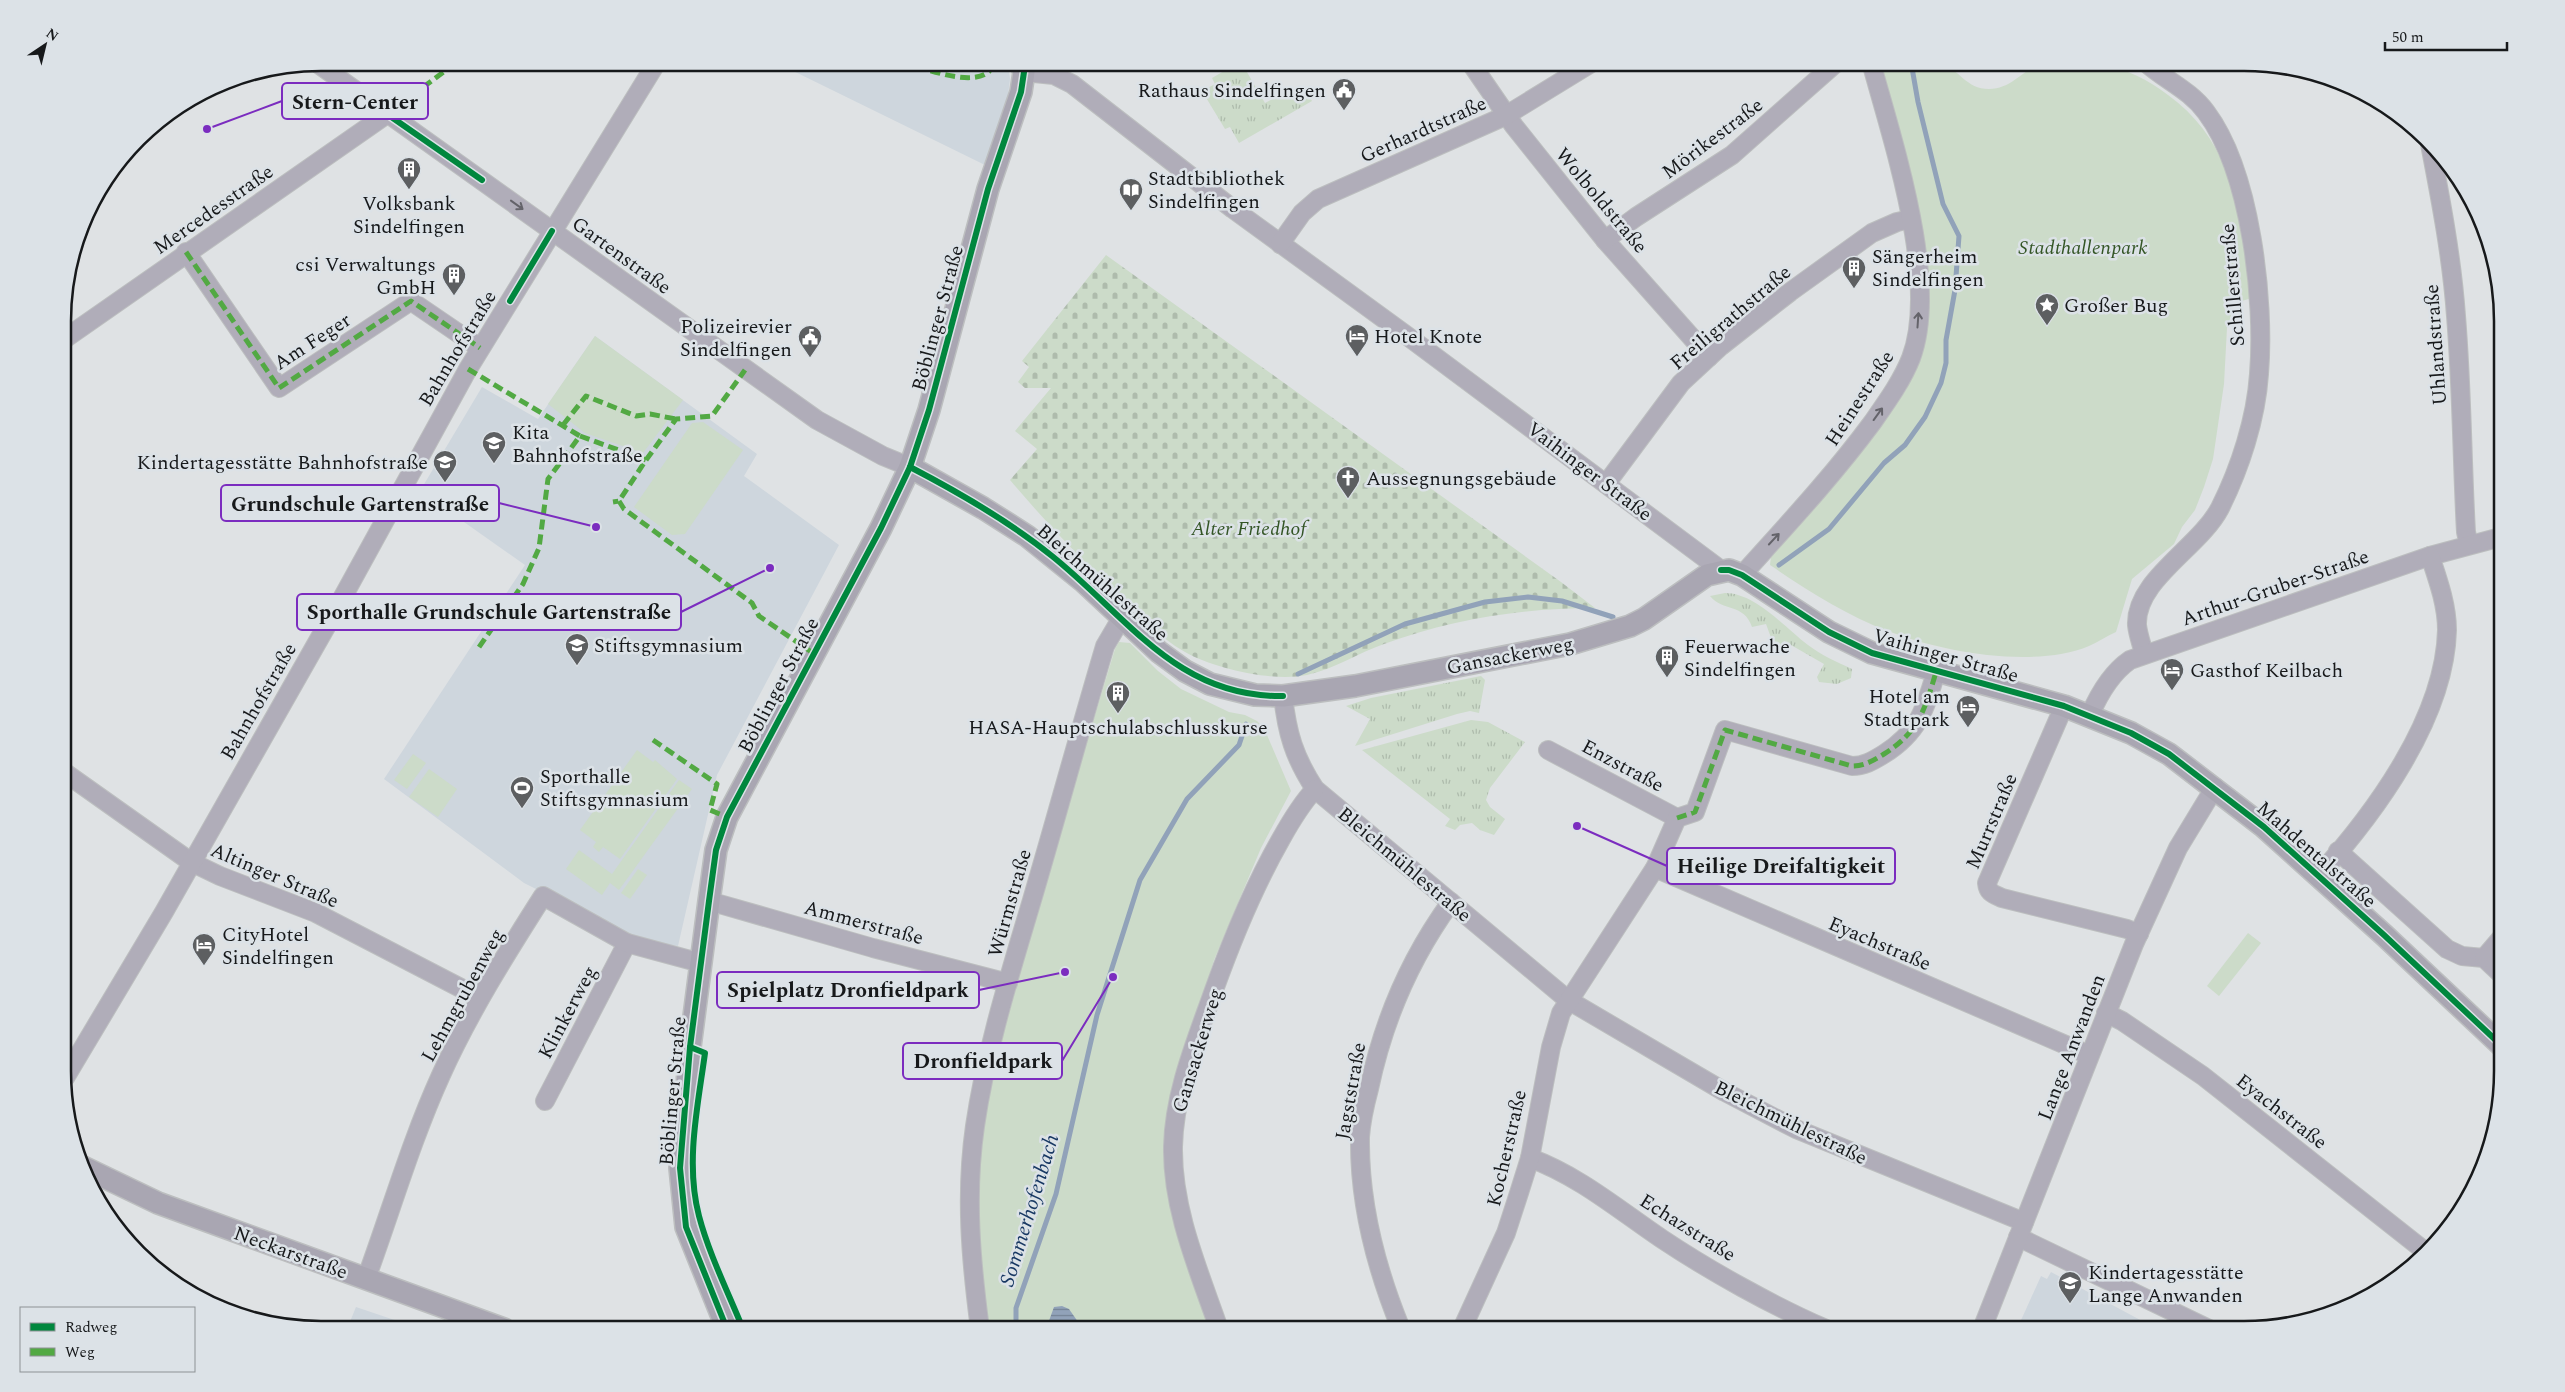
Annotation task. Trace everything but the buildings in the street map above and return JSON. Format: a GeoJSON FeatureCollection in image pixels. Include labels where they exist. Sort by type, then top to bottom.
{"type":"FeatureCollection","features":[{"type":"Feature","properties":{"kind":"main road","name":"Böblinger Straße"},"geometry":{"type":"LineString","coordinates":[[723,1321],[686,1227],[680,1168],[690,1047],[716,850],[727,817],[881,528],[910,467],[929,410],[988,189],[1021,92],[1022,71]]}},
{"type":"Feature","properties":{"kind":"main road","name":"Bleichmühlestraße"},"geometry":{"type":"LineString","coordinates":[[910,467],[983,508],[1026,536],[1084,582],[1173,663],[1210,684],[1255,695],[1283,696]]}},
{"type":"Feature","properties":{"kind":"main road","name":"Vaihinger Straße"},"geometry":{"type":"LineString","coordinates":[[1721,570],[1729,570],[1742,575],[1790,608],[1844,640],[1872,653],[2064,706],[2090,715]]}},
{"type":"Feature","properties":{"kind":"main road","name":"Gansackerweg"},"geometry":{"type":"LineString","coordinates":[[1283,696],[1364,684],[1570,644],[1644,620],[1699,580],[1721,570]]}},
{"type":"Feature","properties":{"kind":"main road","name":"Mahdentalstraße"},"geometry":{"type":"LineString","coordinates":[[2090,715],[2152,744],[2215,787],[2264,827],[2384,935],[2494,1038]]}},
{"type":"Feature","properties":{"kind":"main road","name":"Neckarstraße"},"geometry":{"type":"LineString","coordinates":[[92,1171],[167,1206],[480,1321]]}},
{"type":"Feature","properties":{"kind":"street","name":"Gartenstraße"},"geometry":{"type":"LineString","coordinates":[[329,71],[817,420],[876,452],[910,467]]}},
{"type":"Feature","properties":{"kind":"street","name":"Bahnhofstraße"},"geometry":{"type":"LineString","coordinates":[[71,1068],[339,604],[480,348],[651,71]]}},
{"type":"Feature","properties":{"kind":"street","name":"Vaihinger Straße"},"geometry":{"type":"LineString","coordinates":[[1038,71],[1054,75],[1072,84],[1280,244],[1721,570]]}},
{"type":"Feature","properties":{"kind":"street","name":"Wolboldstraße"},"geometry":{"type":"LineString","coordinates":[[1476,71],[1505,116],[1606,240],[1709,358]]}},
{"type":"Feature","properties":{"kind":"street","name":"Gerhardtstraße"},"geometry":{"type":"LineString","coordinates":[[1280,244],[1302,213],[1318,199],[1505,116],[1578,71]]}},
{"type":"Feature","properties":{"kind":"street","name":"Mörikestraße"},"geometry":{"type":"LineString","coordinates":[[1606,240],[1636,217],[1732,155],[1826,71]]}},
{"type":"Feature","properties":{"kind":"street","name":"Heinestraße"},"geometry":{"type":"LineString","coordinates":[[1742,575],[1825,484],[1883,407],[1907,366],[1916,338],[1919,291],[1912,219],[1873,71]]}},
{"type":"Feature","properties":{"kind":"street","name":"Schillerstraße"},"geometry":{"type":"LineString","coordinates":[[2144,654],[2137,626],[2141,602],[2162,572],[2204,532],[2220,507],[2238,465],[2248,434],[2259,376],[2260,332],[2257,284],[2246,209],[2239,180],[2228,153],[2207,113],[2198,102],[2157,71]]}},
{"type":"Feature","properties":{"kind":"street","name":"Mercedesstraße"},"geometry":{"type":"LineString","coordinates":[[71,334],[186,252],[387,114]]}},
{"type":"Feature","properties":{"kind":"street","name":"Uhlandstraße"},"geometry":{"type":"LineString","coordinates":[[2432,157],[2453,280],[2460,374],[2466,532],[2469,545]]}},
{"type":"Feature","properties":{"kind":"street","name":"Freiligrathstraße"},"geometry":{"type":"LineString","coordinates":[[1606,484],[1681,383],[1709,358],[1790,292],[1872,233],[1897,222],[1912,219]]}},
{"type":"Feature","properties":{"kind":"street","name":"Am Feger"},"geometry":{"type":"LineString","coordinates":[[186,252],[278,388],[411,301],[480,348]]}},
{"type":"Feature","properties":{"kind":"street","name":"Arthur-Gruber-Straße"},"geometry":{"type":"LineString","coordinates":[[2090,715],[2098,696],[2121,666],[2144,654],[2430,556],[2494,539]]}},
{"type":"Feature","properties":{"kind":"street"},"geometry":{"type":"LineString","coordinates":[[2318,876],[2388,785],[2423,724],[2432,702],[2444,654],[2447,629],[2441,592],[2430,556]]}},
{"type":"Feature","properties":{"kind":"street","name":"Würmstraße"},"geometry":{"type":"LineString","coordinates":[[979,1321],[970,1254],[969,1222],[974,1128],[981,1092],[1008,983],[1105,646],[1122,617]]}},
{"type":"Feature","properties":{"kind":"street"},"geometry":{"type":"LineString","coordinates":[[1568,1000],[1655,868],[1677,818],[1695,812],[1725,730],[1852,766],[1865,764],[1891,750],[1912,732],[1923,711],[1936,672]]}},
{"type":"Feature","properties":{"kind":"street","name":"Bleichmühlestraße"},"geometry":{"type":"LineString","coordinates":[[1283,696],[1289,740],[1299,763],[1315,789],[1568,1000],[1717,1088],[1796,1129],[2021,1230],[2189,1321]]}},
{"type":"Feature","properties":{"kind":"street","name":"Murrstraße"},"geometry":{"type":"LineString","coordinates":[[2064,706],[1987,883],[1988,888],[1991,894],[2002,898],[2127,929],[2139,934]]}},
{"type":"Feature","properties":{"kind":"street","name":"Enzstraße"},"geometry":{"type":"LineString","coordinates":[[1548,750],[1677,818]]}},
{"type":"Feature","properties":{"kind":"street","name":"Altinger Straße"},"geometry":{"type":"LineString","coordinates":[[71,777],[191,862],[220,876],[316,913],[480,998]]}},
{"type":"Feature","properties":{"kind":"street","name":"Lange Anwanden"},"geometry":{"type":"LineString","coordinates":[[1985,1321],[2106,1012],[2139,934],[2178,848],[2215,787]]}},
{"type":"Feature","properties":{"kind":"street","name":"Gansackerweg"},"geometry":{"type":"LineString","coordinates":[[1216,1321],[1191,1246],[1178,1198],[1173,1148],[1176,1116],[1182,1086],[1199,1031],[1241,917],[1270,856],[1302,803],[1315,789]]}},
{"type":"Feature","properties":{"kind":"street","name":"Mahdentalstraße"},"geometry":{"type":"LineString","coordinates":[[2338,851],[2447,949],[2462,956],[2484,958]]}},
{"type":"Feature","properties":{"kind":"street","name":"Eyachstraße"},"geometry":{"type":"LineString","coordinates":[[1655,868],[2089,1055]]}},
{"type":"Feature","properties":{"kind":"street","name":"Lehmgrubenweg"},"geometry":{"type":"LineString","coordinates":[[366,1279],[426,1112],[457,1041],[480,998],[543,896],[628,943],[701,963]]}},
{"type":"Feature","properties":{"kind":"street","name":"Ammerstraße"},"geometry":{"type":"LineString","coordinates":[[709,901],[873,948],[1008,983]]}},
{"type":"Feature","properties":{"kind":"street","name":"Jagststraße"},"geometry":{"type":"LineString","coordinates":[[1398,1321],[1389,1301],[1366,1216],[1360,1135],[1376,1057],[1384,1030],[1419,955],[1451,902]]}},
{"type":"Feature","properties":{"kind":"street","name":"Klinkerweg"},"geometry":{"type":"LineString","coordinates":[[545,1101],[628,943]]}},
{"type":"Feature","properties":{"kind":"street"},"geometry":{"type":"LineString","coordinates":[[2494,947],[2484,958],[2494,967]]}},
{"type":"Feature","properties":{"kind":"street","name":"Kocherstraße"},"geometry":{"type":"LineString","coordinates":[[1466,1321],[1506,1233],[1530,1158],[1551,1047],[1556,1027],[1568,1000]]}},
{"type":"Feature","properties":{"kind":"street","name":"Eyachstraße"},"geometry":{"type":"LineString","coordinates":[[2106,1012],[2202,1076],[2421,1248]]}},
{"type":"Feature","properties":{"kind":"street","name":"Echazstraße"},"geometry":{"type":"LineString","coordinates":[[1530,1158],[1553,1166],[1573,1177],[1664,1240],[1731,1280],[1810,1321]]}},
{"type":"Feature","properties":{"kind":"shaded area"},"geometry":{"type":"Polygon","coordinates":[[[793,71],[1009,71],[1008,95],[985,165],[793,71]]]}},
{"type":"Feature","properties":{"kind":"shaded area","name":"Stiftsgymnasium"},"geometry":{"type":"Polygon","coordinates":[[[595,336],[757,454],[744,476],[839,545],[717,775],[678,946],[642,942],[524,883],[384,779],[525,565],[420,491],[482,387],[538,419],[595,336]]]}},
{"type":"Feature","properties":{"kind":"shaded area","name":"Kindertagesstätte Lange Anwanden"},"geometry":{"type":"Polygon","coordinates":[[[2051,1272],[2142,1321],[2021,1321],[2041,1276],[2047,1279],[2051,1272]]]}},
{"type":"Feature","properties":{"kind":"shaded area"},"geometry":{"type":"Polygon","coordinates":[[[356,1307],[397,1321],[350,1321],[356,1307]]]}},
{"type":"Feature","properties":{"kind":"green space"},"geometry":{"type":"Polygon","coordinates":[[[1224,71],[1246,71],[1265,103],[1289,90],[1292,95],[1304,88],[1312,101],[1239,143],[1230,127],[1225,129],[1202,91],[1215,84],[1212,78],[1224,71]]]}},
{"type":"Feature","properties":{"kind":"green space","name":"Stadthallenpark"},"geometry":{"type":"Polygon","coordinates":[[[1878,71],[1954,71],[1974,86],[1989,89],[1998,88],[2012,82],[2026,71],[2123,71],[2145,80],[2168,95],[2191,115],[2208,137],[2222,160],[2232,186],[2244,241],[2252,298],[2235,303],[2227,328],[2224,384],[2213,459],[2195,510],[2182,527],[2174,544],[2132,579],[2116,632],[2089,646],[2067,653],[2016,657],[1961,651],[1910,639],[1872,625],[1813,593],[1770,565],[1771,557],[1864,449],[1906,390],[1918,363],[1927,326],[1878,71]]]}},
{"type":"Feature","properties":{"kind":"green space","name":"Alter Friedhof"},"geometry":{"type":"Polygon","coordinates":[[[1106,255],[1595,608],[1541,610],[1462,622],[1410,635],[1317,672],[1293,677],[1244,673],[1228,669],[1197,658],[1175,646],[1156,632],[1087,564],[1010,480],[1037,449],[1015,431],[1051,388],[1025,388],[1018,382],[1029,367],[1022,361],[1106,255]]]}},
{"type":"Feature","properties":{"kind":"green space"},"geometry":{"type":"Polygon","coordinates":[[[595,336],[683,400],[643,453],[585,433],[548,404],[595,336]]]}},
{"type":"Feature","properties":{"kind":"green space"},"geometry":{"type":"Polygon","coordinates":[[[703,422],[743,450],[685,534],[672,535],[634,507],[692,423],[703,422]]]}},
{"type":"Feature","properties":{"kind":"green space"},"geometry":{"type":"Polygon","coordinates":[[[1725,593],[1737,595],[1759,605],[1813,649],[1852,669],[1851,678],[1837,684],[1819,682],[1817,677],[1824,664],[1784,641],[1777,654],[1766,624],[1752,627],[1744,614],[1715,601],[1710,596],[1725,593]]]}},
{"type":"Feature","properties":{"kind":"green space"},"geometry":{"type":"Polygon","coordinates":[[[1119,642],[1130,643],[1158,671],[1181,689],[1229,712],[1245,715],[1257,721],[1264,728],[1291,791],[1261,848],[1214,960],[1169,1106],[1181,1246],[1206,1321],[985,1321],[976,1262],[979,1147],[990,1082],[1048,871],[1115,649],[1119,642]]]}},
{"type":"Feature","properties":{"kind":"green space"},"geometry":{"type":"Polygon","coordinates":[[[1481,676],[1485,680],[1479,713],[1470,711],[1457,714],[1355,746],[1370,719],[1346,706],[1371,698],[1481,676]]]}},
{"type":"Feature","properties":{"kind":"green space"},"geometry":{"type":"Polygon","coordinates":[[[1471,720],[1488,722],[1525,742],[1490,788],[1486,800],[1490,807],[1505,819],[1494,835],[1480,830],[1472,823],[1460,825],[1455,830],[1445,826],[1450,819],[1362,750],[1471,720]]]}},
{"type":"Feature","properties":{"kind":"green space"},"geometry":{"type":"Polygon","coordinates":[[[637,750],[653,762],[655,760],[677,779],[620,859],[603,847],[599,852],[593,847],[596,842],[580,830],[637,750]]]}},
{"type":"Feature","properties":{"kind":"green space"},"geometry":{"type":"Polygon","coordinates":[[[413,754],[426,763],[407,789],[394,780],[413,754]]]}},
{"type":"Feature","properties":{"kind":"green space"},"geometry":{"type":"Polygon","coordinates":[[[429,769],[457,789],[438,817],[409,797],[429,769]]]}},
{"type":"Feature","properties":{"kind":"green space"},"geometry":{"type":"Polygon","coordinates":[[[679,780],[692,789],[619,890],[610,883],[602,895],[566,869],[579,850],[612,874],[679,780]]]}},
{"type":"Feature","properties":{"kind":"green space"},"geometry":{"type":"Polygon","coordinates":[[[638,869],[647,875],[630,899],[621,893],[638,869]]]}},
{"type":"Feature","properties":{"kind":"green space"},"geometry":{"type":"Polygon","coordinates":[[[2248,933],[2261,943],[2219,996],[2207,986],[2248,933]]]}},
{"type":"Feature","properties":{"kind":"water"},"geometry":{"type":"Polygon","coordinates":[[[1062,1306],[1069,1309],[1077,1321],[1049,1321],[1054,1307],[1062,1306]]]}},
{"type":"Feature","properties":{"kind":"waterway","name":"Sommerhofenbach"},"geometry":{"type":"LineString","coordinates":[[1779,565],[1829,529],[1884,463],[1905,445],[1925,417],[1941,383],[1946,363],[1946,340],[1955,290],[1959,236],[1943,204],[1918,102],[1913,71]]}},
{"type":"Feature","properties":{"kind":"waterway","name":"Sommerhofenbach"},"geometry":{"type":"LineString","coordinates":[[1298,674],[1405,624],[1485,602],[1528,597],[1562,601],[1613,617]]}},
{"type":"Feature","properties":{"kind":"waterway","name":"Sommerhofenbach"},"geometry":{"type":"LineString","coordinates":[[1016,1321],[1016,1308],[1056,1194],[1097,1015],[1140,880],[1187,799],[1239,745],[1246,724]]}},
{"type":"Feature","properties":{"kind":"marked path"},"geometry":{"type":"LineString","coordinates":[[387,114],[445,71]]}},
{"type":"Feature","properties":{"kind":"marked path"},"geometry":{"type":"LineString","coordinates":[[932,71],[967,78],[979,76],[989,71]]}},
{"type":"Feature","properties":{"kind":"marked path"},"geometry":{"type":"LineString","coordinates":[[186,252],[279,388],[411,301],[480,348]]}},
{"type":"Feature","properties":{"kind":"marked path"},"geometry":{"type":"LineString","coordinates":[[468,369],[580,436],[548,479],[539,548],[523,584],[477,650]]}},
{"type":"Feature","properties":{"kind":"marked path"},"geometry":{"type":"LineString","coordinates":[[646,460],[676,419],[712,416],[745,370]]}},
{"type":"Feature","properties":{"kind":"marked path"},"geometry":{"type":"LineString","coordinates":[[563,425],[586,396],[636,416],[650,414],[676,419]]}},
{"type":"Feature","properties":{"kind":"marked path"},"geometry":{"type":"LineString","coordinates":[[580,436],[646,460],[619,501],[613,502]]}},
{"type":"Feature","properties":{"kind":"marked path"},"geometry":{"type":"LineString","coordinates":[[619,501],[624,509],[752,603],[759,616],[813,653]]}},
{"type":"Feature","properties":{"kind":"marked path"},"geometry":{"type":"LineString","coordinates":[[1677,818],[1695,812],[1725,730],[1852,766],[1861,765],[1896,746],[1913,728],[1924,708],[1936,672]]}},
{"type":"Feature","properties":{"kind":"marked path"},"geometry":{"type":"LineString","coordinates":[[653,740],[717,784],[710,810],[727,817]]}},
{"type":"Feature","properties":{"kind":"cycle path"},"geometry":{"type":"LineString","coordinates":[[724,1321],[686,1227],[680,1168],[690,1047],[716,850],[727,817],[881,528],[910,467],[929,410],[988,189],[1021,92],[1024,71]]}},
{"type":"Feature","properties":{"kind":"cycle path"},"geometry":{"type":"LineString","coordinates":[[387,114],[482,180]]}},
{"type":"Feature","properties":{"kind":"cycle path"},"geometry":{"type":"LineString","coordinates":[[510,301],[552,231]]}},
{"type":"Feature","properties":{"kind":"cycle path"},"geometry":{"type":"LineString","coordinates":[[910,467],[984,508],[1036,543],[1079,579],[1130,627],[1183,668],[1213,683],[1246,693],[1283,696]]}},
{"type":"Feature","properties":{"kind":"cycle path"},"geometry":{"type":"LineString","coordinates":[[1721,570],[1729,570],[1742,575],[1829,632],[1872,653],[2064,706],[2131,733],[2169,754],[2264,827],[2384,935],[2494,1038]]}},
{"type":"Feature","properties":{"kind":"cycle path"},"geometry":{"type":"LineString","coordinates":[[690,1047],[705,1053],[694,1134],[693,1175],[695,1196],[708,1244],[740,1321]]}},
{"type":"Feature","properties":{"kind":"place","name":"Rathaus Sindelfingen"},"geometry":{"type":"Point","coordinates":[1344,111]}},
{"type":"Feature","properties":{"kind":"place","name":"Stern-Center"},"geometry":{"type":"Point","coordinates":[207,129]}},
{"type":"Feature","properties":{"kind":"place","name":"Volksbank Sindelfingen"},"geometry":{"type":"Point","coordinates":[409,190]}},
{"type":"Feature","properties":{"kind":"place","name":"Stadtbibliothek Sindelfingen"},"geometry":{"type":"Point","coordinates":[1131,211]}},
{"type":"Feature","properties":{"kind":"place","name":"Sängerheim Sindelfingen"},"geometry":{"type":"Point","coordinates":[1854,289]}},
{"type":"Feature","properties":{"kind":"place","name":"csi Verwaltungs GmbH"},"geometry":{"type":"Point","coordinates":[454,296]}},
{"type":"Feature","properties":{"kind":"place","name":"Großer Bug"},"geometry":{"type":"Point","coordinates":[2047,326]}},
{"type":"Feature","properties":{"kind":"place","name":"Hotel Knote"},"geometry":{"type":"Point","coordinates":[1357,357]}},
{"type":"Feature","properties":{"kind":"place","name":"Polizeirevier Sindelfingen"},"geometry":{"type":"Point","coordinates":[810,358]}},
{"type":"Feature","properties":{"kind":"place","name":"Kita Bahnhofstraße"},"geometry":{"type":"Point","coordinates":[494,464]}},
{"type":"Feature","properties":{"kind":"place","name":"Kindertagesstätte Bahnhofstraße"},"geometry":{"type":"Point","coordinates":[445,483]}},
{"type":"Feature","properties":{"kind":"place","name":"Aussegnungsgebäude"},"geometry":{"type":"Point","coordinates":[1348,499]}},
{"type":"Feature","properties":{"kind":"place","name":"Grundschule Gartenstraße"},"geometry":{"type":"Point","coordinates":[596,527]}},
{"type":"Feature","properties":{"kind":"place","name":"Sporthalle Grundschule Gartenstraße"},"geometry":{"type":"Point","coordinates":[770,568]}},
{"type":"Feature","properties":{"kind":"place","name":"Stiftsgymnasium"},"geometry":{"type":"Point","coordinates":[577,666]}},
{"type":"Feature","properties":{"kind":"place","name":"Feuerwache Sindelfingen"},"geometry":{"type":"Point","coordinates":[1667,678]}},
{"type":"Feature","properties":{"kind":"place","name":"Gasthof Keilbach"},"geometry":{"type":"Point","coordinates":[2172,691]}},
{"type":"Feature","properties":{"kind":"place","name":"HASA-Hauptschulabschlusskurse"},"geometry":{"type":"Point","coordinates":[1118,714]}},
{"type":"Feature","properties":{"kind":"place","name":"Hotel am Stadtpark"},"geometry":{"type":"Point","coordinates":[1968,728]}},
{"type":"Feature","properties":{"kind":"place","name":"Sporthalle Stiftsgymnasium"},"geometry":{"type":"Point","coordinates":[522,809]}},
{"type":"Feature","properties":{"kind":"place","name":"Heilige Dreifaltigkeit"},"geometry":{"type":"Point","coordinates":[1577,826]}},
{"type":"Feature","properties":{"kind":"place","name":"CityHotel Sindelfingen"},"geometry":{"type":"Point","coordinates":[204,966]}},
{"type":"Feature","properties":{"kind":"place","name":"Spielplatz Dronfieldpark"},"geometry":{"type":"Point","coordinates":[1065,972]}},
{"type":"Feature","properties":{"kind":"place","name":"Dronfieldpark"},"geometry":{"type":"Point","coordinates":[1113,977]}},
{"type":"Feature","properties":{"kind":"place","name":"Kindertagesstätte Lange Anwanden"},"geometry":{"type":"Point","coordinates":[2070,1304]}}]}
